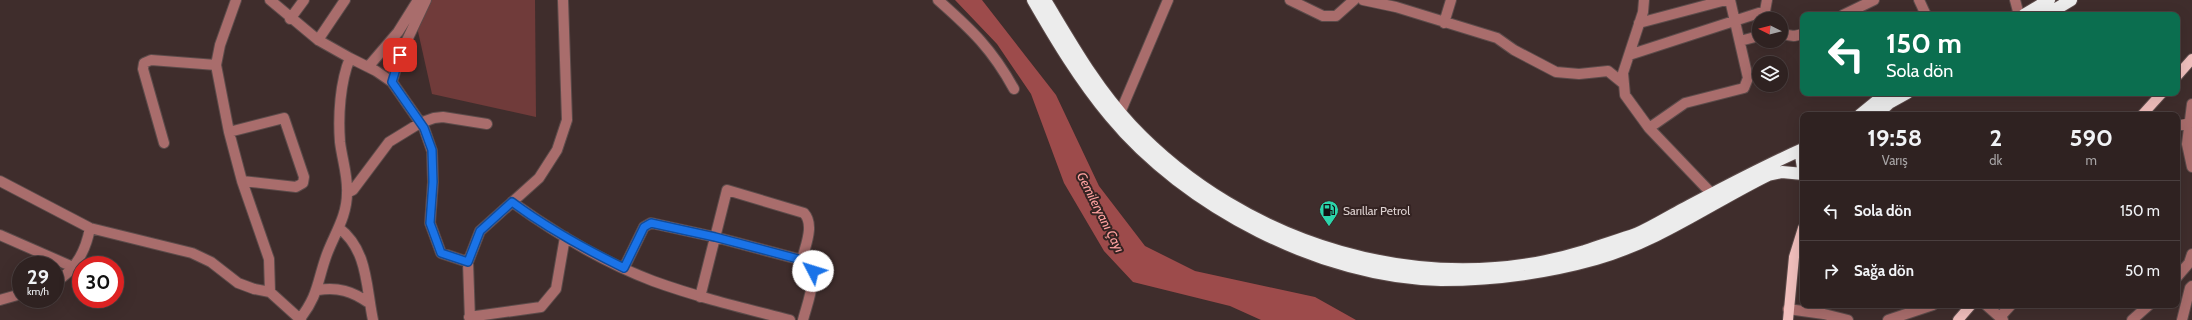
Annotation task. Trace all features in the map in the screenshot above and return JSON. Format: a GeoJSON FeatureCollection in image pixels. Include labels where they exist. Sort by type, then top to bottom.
{"type":"FeatureCollection","features":[{"type":"Feature","properties":{"kind":"highway"},"geometry":{"type":"LineString","coordinates":[[1033,0],[1058,43],[1111,117],[1164,169],[1214,207],[1246,226],[1318,256],[1360,268],[1396,275],[1440,280],[1491,278],[1543,272],[1598,259],[1643,242],[1768,175],[1782,172],[1800,174]]}},
{"type":"Feature","properties":{"kind":"highway"},"geometry":{"type":"LineString","coordinates":[[1045,0],[1098,85],[1120,113],[1162,154],[1194,180],[1239,210],[1296,237],[1330,250],[1378,261],[1450,269],[1490,268],[1537,263],[1583,251],[1637,233],[1760,168],[1800,150]]}},
{"type":"Feature","properties":{"kind":"highway"},"geometry":{"type":"LineString","coordinates":[[2029,12],[2049,0]]}},
{"type":"Feature","properties":{"kind":"highway"},"geometry":{"type":"LineString","coordinates":[[2051,12],[2071,0]]}},
{"type":"Feature","properties":{"kind":"highway"},"geometry":{"type":"LineString","coordinates":[[1864,112],[1883,96]]}},
{"type":"Feature","properties":{"kind":"highway"},"geometry":{"type":"LineString","coordinates":[[1879,112],[1889,103],[1902,96]]}},
{"type":"Feature","properties":{"kind":"main road"},"geometry":{"type":"LineString","coordinates":[[2180,73],[2192,60]]}},
{"type":"Feature","properties":{"kind":"main road"},"geometry":{"type":"LineString","coordinates":[[2145,112],[2159,96]]}},
{"type":"Feature","properties":{"kind":"main road"},"geometry":{"type":"LineString","coordinates":[[1788,320],[1794,257],[1800,238]]}},
{"type":"Feature","properties":{"kind":"main road"},"geometry":{"type":"LineString","coordinates":[[1790,290],[1800,255]]}},
{"type":"Feature","properties":{"kind":"main road"},"geometry":{"type":"LineString","coordinates":[[1958,320],[1968,308]]}},
{"type":"Feature","properties":{"kind":"street"},"geometry":{"type":"LineString","coordinates":[[236,0],[220,45],[216,66],[229,132],[242,181],[269,259],[270,292]]}},
{"type":"Feature","properties":{"kind":"street"},"geometry":{"type":"LineString","coordinates":[[270,0],[290,19],[318,40],[392,82],[420,123],[432,150],[433,182],[430,223],[441,253],[468,262]]}},
{"type":"Feature","properties":{"kind":"street"},"geometry":{"type":"LineString","coordinates":[[290,19],[304,0]]}},
{"type":"Feature","properties":{"kind":"street"},"geometry":{"type":"LineString","coordinates":[[318,40],[345,0]]}},
{"type":"Feature","properties":{"kind":"street"},"geometry":{"type":"LineString","coordinates":[[368,67],[398,32],[418,0]]}},
{"type":"Feature","properties":{"kind":"street"},"geometry":{"type":"LineString","coordinates":[[392,82],[400,55],[426,0]]}},
{"type":"Feature","properties":{"kind":"street"},"geometry":{"type":"LineString","coordinates":[[563,0],[567,120],[557,150],[539,178],[480,231],[468,262],[470,318],[541,307],[556,289],[565,237]]}},
{"type":"Feature","properties":{"kind":"street"},"geometry":{"type":"LineString","coordinates":[[938,0],[973,31],[998,61],[1014,89]]}},
{"type":"Feature","properties":{"kind":"street"},"geometry":{"type":"LineString","coordinates":[[1120,113],[1168,0]]}},
{"type":"Feature","properties":{"kind":"street"},"geometry":{"type":"LineString","coordinates":[[1290,0],[1323,16],[1336,16],[1346,3],[1354,0]]}},
{"type":"Feature","properties":{"kind":"street"},"geometry":{"type":"LineString","coordinates":[[1366,0],[1406,10],[1497,38],[1514,50],[1556,72],[1579,74],[1608,71],[1624,84]]}},
{"type":"Feature","properties":{"kind":"street"},"geometry":{"type":"LineString","coordinates":[[1406,10],[1409,0]]}},
{"type":"Feature","properties":{"kind":"street"},"geometry":{"type":"LineString","coordinates":[[1444,22],[1451,0]]}},
{"type":"Feature","properties":{"kind":"street"},"geometry":{"type":"LineString","coordinates":[[1644,0],[1639,23],[1622,73],[1625,95],[1648,128],[1712,194]]}},
{"type":"Feature","properties":{"kind":"street"},"geometry":{"type":"LineString","coordinates":[[1639,23],[1726,0]]}},
{"type":"Feature","properties":{"kind":"street"},"geometry":{"type":"LineString","coordinates":[[1648,128],[1685,103],[1744,88],[1748,78],[1730,0]]}},
{"type":"Feature","properties":{"kind":"street"},"geometry":{"type":"LineString","coordinates":[[1766,12],[1767,0]]}},
{"type":"Feature","properties":{"kind":"street"},"geometry":{"type":"LineString","coordinates":[[1849,12],[1874,0]]}},
{"type":"Feature","properties":{"kind":"street"},"geometry":{"type":"LineString","coordinates":[[1918,0],[1924,12]]}},
{"type":"Feature","properties":{"kind":"street"},"geometry":{"type":"LineString","coordinates":[[2015,0],[2018,12]]}},
{"type":"Feature","properties":{"kind":"street"},"geometry":{"type":"LineString","coordinates":[[1629,55],[1735,19],[1752,17]]}},
{"type":"Feature","properties":{"kind":"street"},"geometry":{"type":"LineString","coordinates":[[1788,35],[1800,35]]}},
{"type":"Feature","properties":{"kind":"street"},"geometry":{"type":"LineString","coordinates":[[1740,40],[1752,37]]}},
{"type":"Feature","properties":{"kind":"street"},"geometry":{"type":"LineString","coordinates":[[0,181],[90,228],[192,253],[211,262],[238,283],[254,289],[270,292],[300,320],[318,290],[327,256],[339,228],[346,206],[347,193],[340,127],[344,80],[350,58]]}},
{"type":"Feature","properties":{"kind":"street"},"geometry":{"type":"LineString","coordinates":[[164,143],[144,69],[144,63],[151,60],[216,66]]}},
{"type":"Feature","properties":{"kind":"street"},"geometry":{"type":"LineString","coordinates":[[2192,104],[2187,144],[2192,167]]}},
{"type":"Feature","properties":{"kind":"street"},"geometry":{"type":"LineString","coordinates":[[347,193],[353,190],[389,142],[420,123],[434,118],[443,117],[487,124]]}},
{"type":"Feature","properties":{"kind":"street"},"geometry":{"type":"LineString","coordinates":[[229,132],[284,118],[304,177],[303,183],[296,187],[242,181]]}},
{"type":"Feature","properties":{"kind":"street"},"geometry":{"type":"LineString","coordinates":[[2180,125],[2189,123]]}},
{"type":"Feature","properties":{"kind":"street"},"geometry":{"type":"LineString","coordinates":[[700,297],[727,190],[804,213],[808,218],[809,226],[802,260]]}},
{"type":"Feature","properties":{"kind":"street"},"geometry":{"type":"LineString","coordinates":[[512,202],[565,237],[593,253],[651,280],[700,297],[790,320]]}},
{"type":"Feature","properties":{"kind":"street"},"geometry":{"type":"LineString","coordinates":[[624,268],[647,224],[715,237],[802,260],[809,264],[813,275],[803,320]]}},
{"type":"Feature","properties":{"kind":"street"},"geometry":{"type":"LineString","coordinates":[[80,256],[83,252],[90,228]]}},
{"type":"Feature","properties":{"kind":"street"},"geometry":{"type":"LineString","coordinates":[[339,228],[352,239],[360,252],[373,320]]}},
{"type":"Feature","properties":{"kind":"street"},"geometry":{"type":"LineString","coordinates":[[0,235],[72,267]]}},
{"type":"Feature","properties":{"kind":"street"},"geometry":{"type":"LineString","coordinates":[[2180,273],[2189,263],[2192,254]]}},
{"type":"Feature","properties":{"kind":"street"},"geometry":{"type":"LineString","coordinates":[[64,274],[72,268]]}},
{"type":"Feature","properties":{"kind":"street"},"geometry":{"type":"LineString","coordinates":[[2180,275],[2192,285],[2182,320]]}},
{"type":"Feature","properties":{"kind":"street"},"geometry":{"type":"LineString","coordinates":[[318,290],[338,288],[355,294],[369,302]]}},
{"type":"Feature","properties":{"kind":"street"},"geometry":{"type":"LineString","coordinates":[[0,300],[12,297]]}},
{"type":"Feature","properties":{"kind":"street"},"geometry":{"type":"LineString","coordinates":[[1888,320],[1924,308]]}},
{"type":"Feature","properties":{"kind":"street"},"geometry":{"type":"LineString","coordinates":[[1989,308],[2002,319],[2010,308]]}},
{"type":"Feature","properties":{"kind":"street"},"geometry":{"type":"LineString","coordinates":[[2132,320],[2146,308]]}},
{"type":"Feature","properties":{"kind":"street"},"geometry":{"type":"LineString","coordinates":[[1788,309],[1817,313],[1848,320]]}},
{"type":"Feature","properties":{"kind":"shaded area"},"geometry":{"type":"Polygon","coordinates":[[[428,0],[535,0],[536,117],[432,94],[417,27],[428,0]]]}},
{"type":"Feature","properties":{"kind":"water","name":"Gemileryanı Çayı"},"geometry":{"type":"Polygon","coordinates":[[[955,0],[982,0],[1056,95],[1099,186],[1145,246],[1195,271],[1315,297],[1356,320],[1261,320],[1230,306],[1133,282],[1104,251],[1064,183],[1031,94],[997,44],[955,0]]]}},
{"type":"Feature","properties":{"kind":"place","name":"Sarıllar Petrol"},"geometry":{"type":"Point","coordinates":[1329,227]}},
{"type":"Feature","properties":{"kind":"route"},"geometry":{"type":"LineString","coordinates":[[400,55],[392,82],[424,128],[432,150],[433,182],[430,223],[441,253],[468,262],[480,231],[512,202],[536,219],[593,253],[624,268],[645,225],[651,223],[715,237],[802,260],[809,264],[813,271]]}}]}
